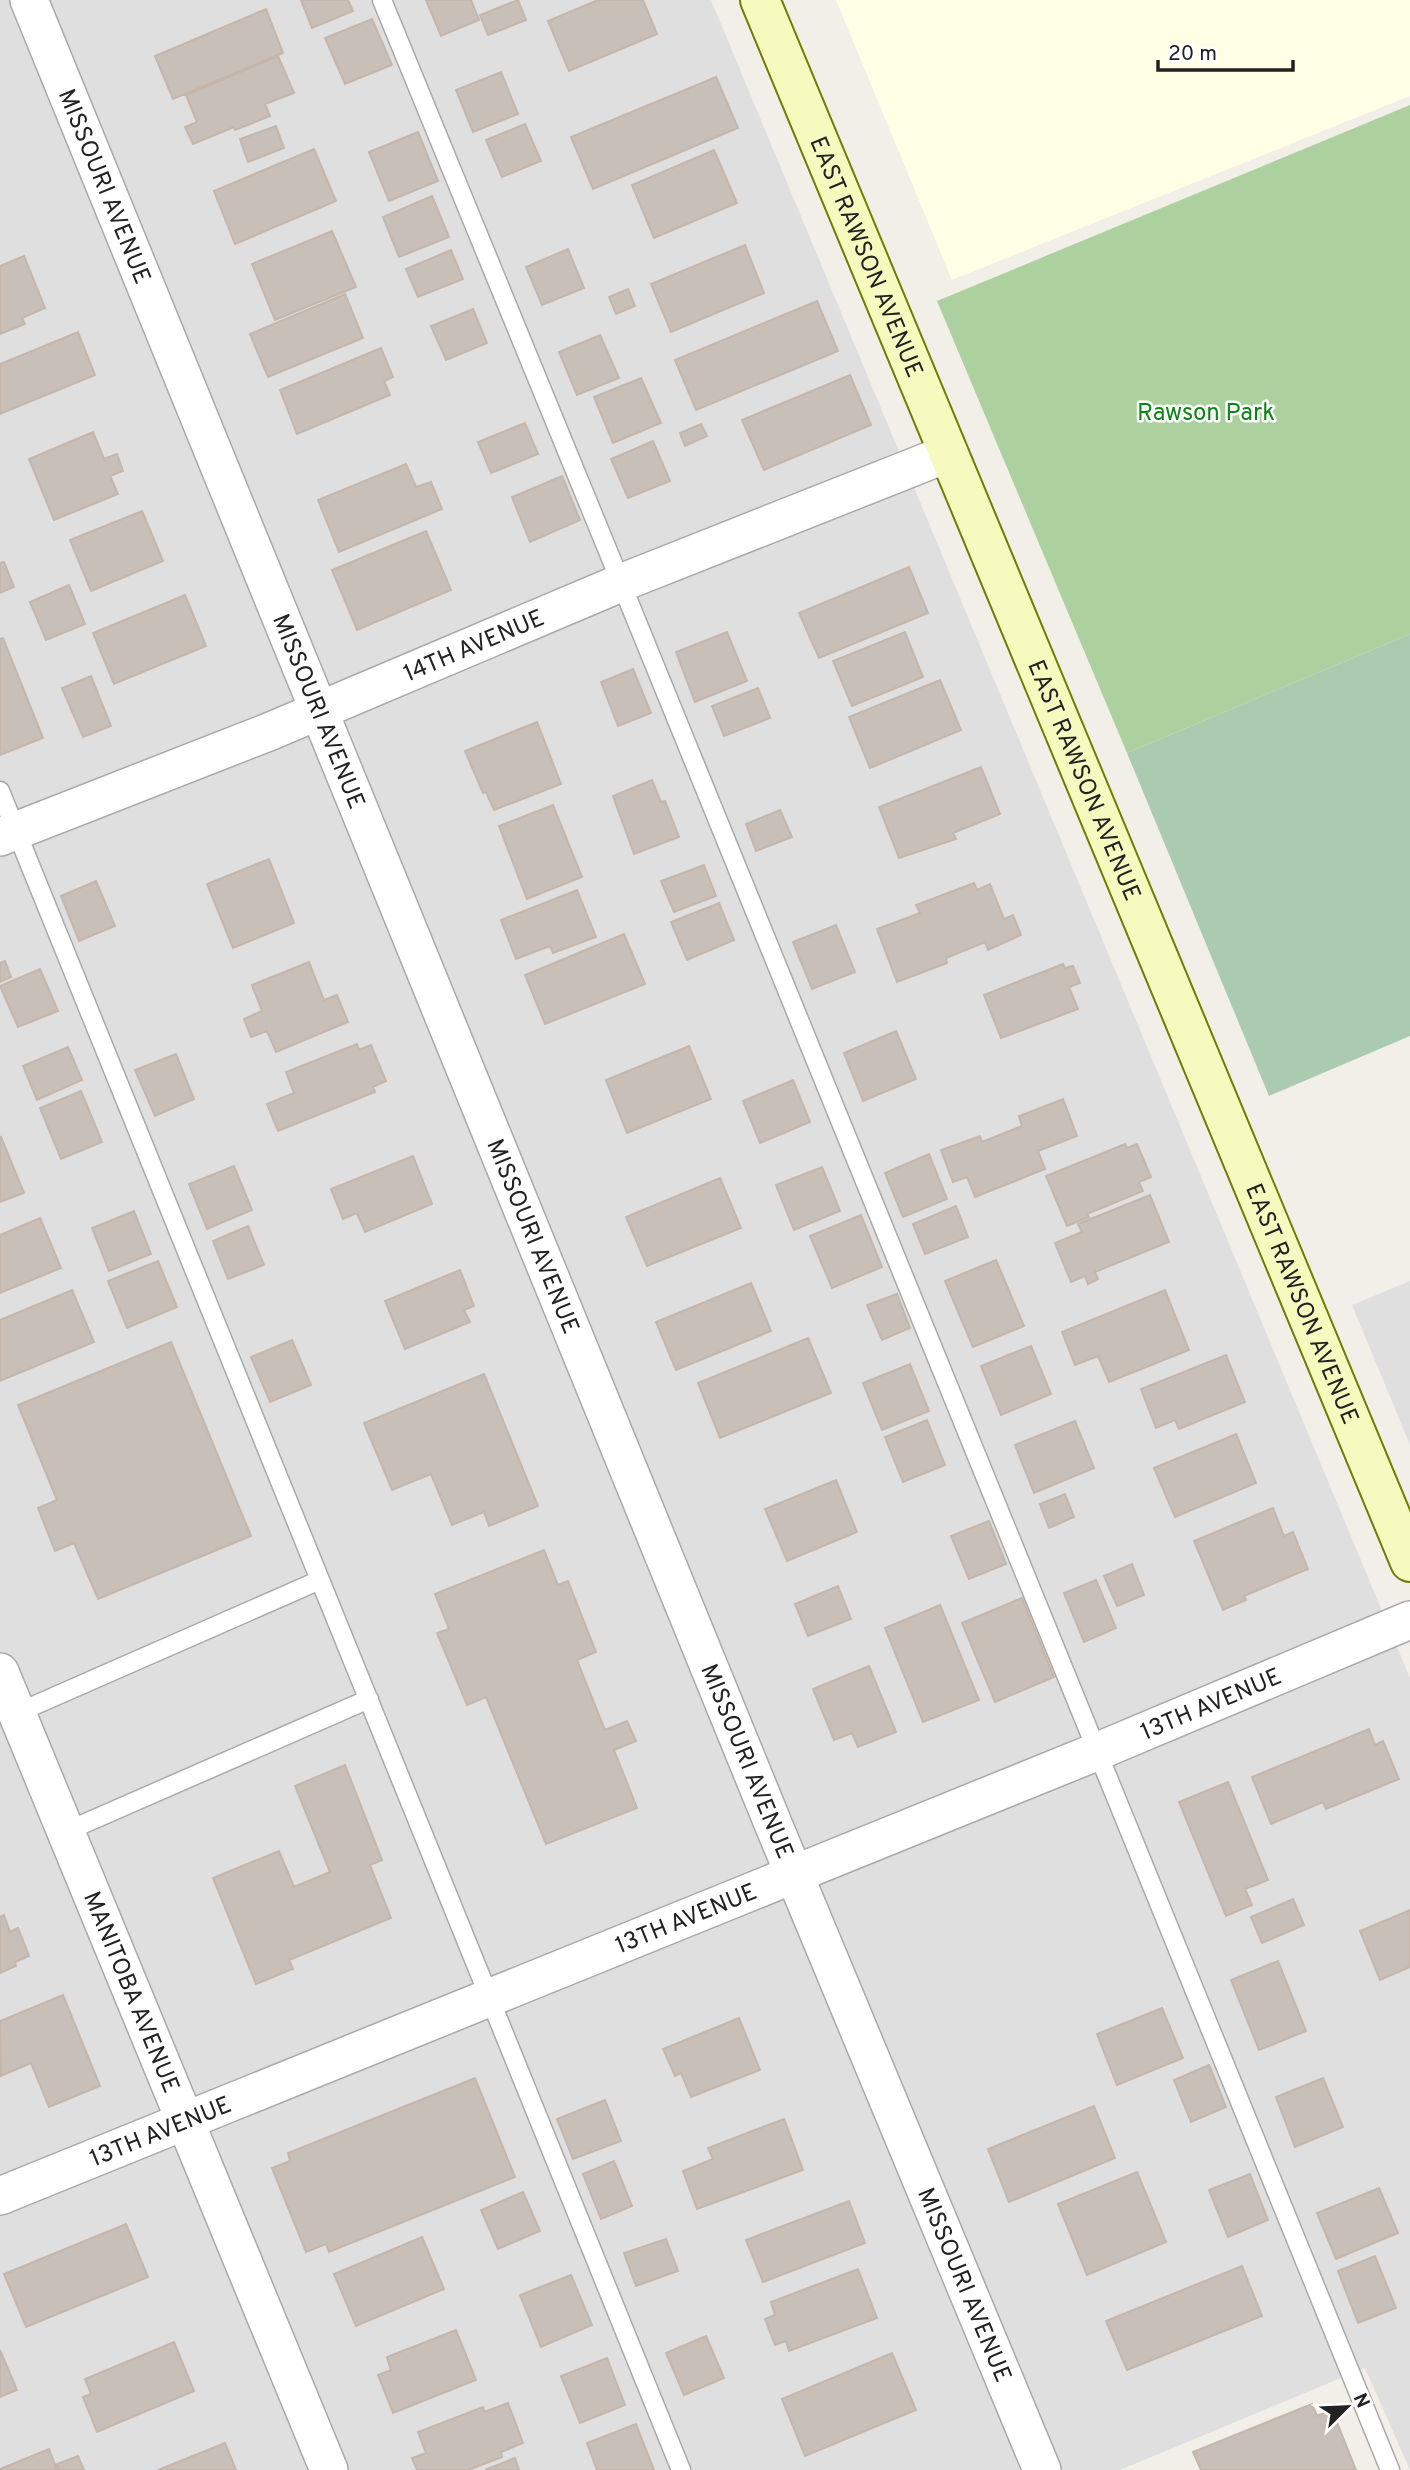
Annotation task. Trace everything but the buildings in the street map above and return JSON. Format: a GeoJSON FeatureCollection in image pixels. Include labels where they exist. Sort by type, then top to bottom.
{"type":"FeatureCollection","features":[{"type":"Feature","properties":{"kind":"main road","name":"EAST RAWSON AVENUE"},"geometry":{"type":"LineString","coordinates":[[767,2],[949,453],[1408,1549]]}},
{"type":"Feature","properties":{"kind":"street","name":"MISSOURI AVENUE"},"geometry":{"type":"LineString","coordinates":[[29,0],[794,1875],[1042,2470]]}},
{"type":"Feature","properties":{"kind":"street","name":"14TH AVENUE"},"geometry":{"type":"LineString","coordinates":[[8,834],[320,711],[623,582],[949,453]]}},
{"type":"Feature","properties":{"kind":"street","name":"13TH AVENUE"},"geometry":{"type":"LineString","coordinates":[[0,2196],[1096,1752],[1410,1620]]}},
{"type":"Feature","properties":{"kind":"street","name":"MANITOBA AVENUE"},"geometry":{"type":"LineString","coordinates":[[0,1672],[328,2470]]}},
{"type":"Feature","properties":{"kind":"lane"},"geometry":{"type":"LineString","coordinates":[[382,0],[623,582],[1096,1752],[1390,2470]]}},
{"type":"Feature","properties":{"kind":"lane"},"geometry":{"type":"LineString","coordinates":[[0,791],[8,834],[369,1699],[681,2470]]}},
{"type":"Feature","properties":{"kind":"lane"},"geometry":{"type":"LineString","coordinates":[[17,1713],[320,1580]]}},
{"type":"Feature","properties":{"kind":"lane"},"geometry":{"type":"LineString","coordinates":[[65,1832],[369,1699]]}},
{"type":"Feature","properties":{"kind":"shaded area"},"geometry":{"type":"Polygon","coordinates":[[[0,0],[711,0],[1410,1678],[1410,2470],[1365,2368],[1120,2470],[0,2470],[0,0]]]}},
{"type":"Feature","properties":{"kind":"shaded area"},"geometry":{"type":"Polygon","coordinates":[[[836,0],[1410,0],[1410,96],[952,280],[836,0]]]}},
{"type":"Feature","properties":{"kind":"shaded area"},"geometry":{"type":"Polygon","coordinates":[[[1410,634],[1410,1036],[1269,1096],[1127,753],[1410,634]]]}},
{"type":"Feature","properties":{"kind":"shaded area"},"geometry":{"type":"Polygon","coordinates":[[[1410,1281],[1410,1445],[1352,1305],[1410,1281]]]}},
{"type":"Feature","properties":{"kind":"green space","name":"Rawson Park"},"geometry":{"type":"Polygon","coordinates":[[[1410,105],[1410,634],[1127,753],[937,301],[1410,105]]]}}]}
